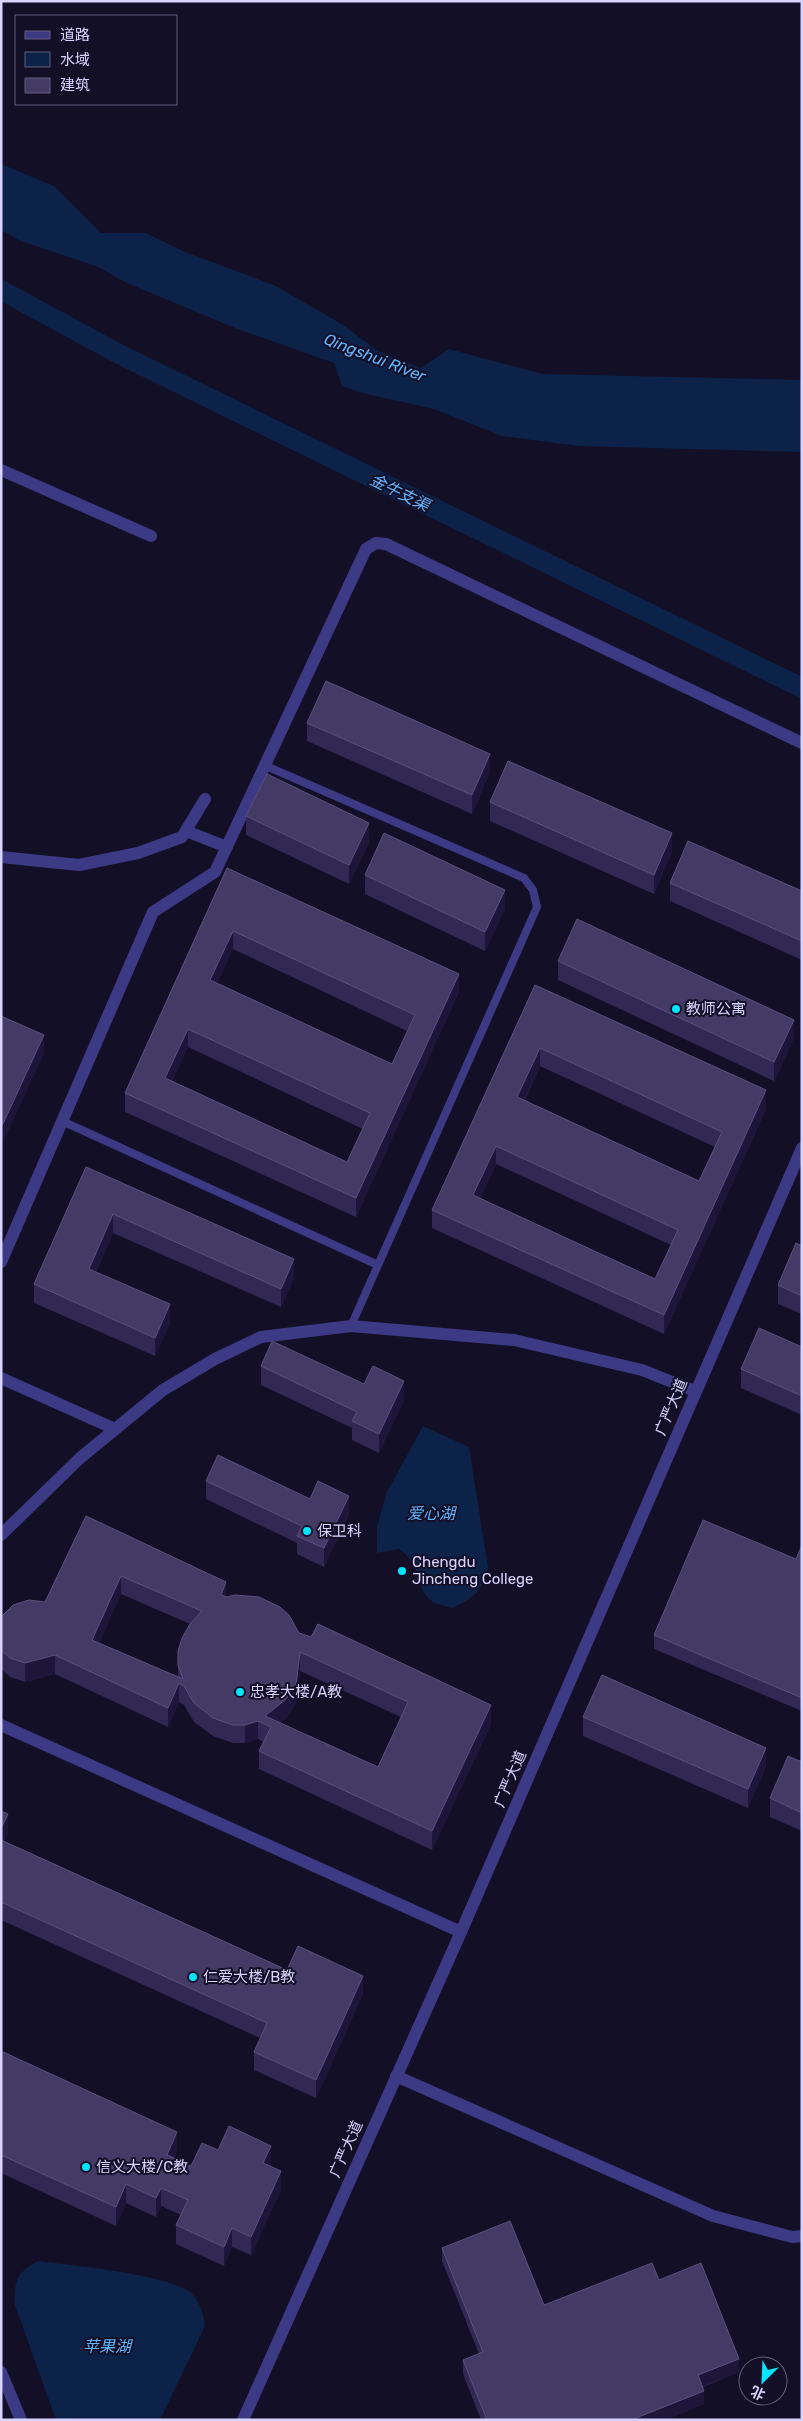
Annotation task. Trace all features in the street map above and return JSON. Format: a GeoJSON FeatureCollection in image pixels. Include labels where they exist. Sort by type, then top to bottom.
{"type":"FeatureCollection","features":[{"type":"Feature","properties":{"kind":"street"},"geometry":{"type":"LineString","coordinates":[[1,470],[151,536]]}},
{"type":"Feature","properties":{"kind":"street"},"geometry":{"type":"LineString","coordinates":[[1,1262],[153,912],[215,872],[366,549],[376,543],[386,544],[802,743]]}},
{"type":"Feature","properties":{"kind":"street"},"geometry":{"type":"LineString","coordinates":[[1,857],[79,865],[138,853],[182,837],[205,799]]}},
{"type":"Feature","properties":{"kind":"street"},"geometry":{"type":"LineString","coordinates":[[186,831],[227,847]]}},
{"type":"Feature","properties":{"kind":"street","name":"广严大道"},"geometry":{"type":"LineString","coordinates":[[243,2420],[461,1932],[802,1148]]}},
{"type":"Feature","properties":{"kind":"street"},"geometry":{"type":"LineString","coordinates":[[1,1535],[80,1458],[163,1390],[214,1359],[261,1337],[351,1326],[514,1340],[642,1370],[696,1391]]}},
{"type":"Feature","properties":{"kind":"street"},"geometry":{"type":"LineString","coordinates":[[1,1378],[115,1429]]}},
{"type":"Feature","properties":{"kind":"street"},"geometry":{"type":"LineString","coordinates":[[1,1725],[461,1932]]}},
{"type":"Feature","properties":{"kind":"street"},"geometry":{"type":"LineString","coordinates":[[396,2076],[713,2216],[792,2237],[802,2236]]}},
{"type":"Feature","properties":{"kind":"street"},"geometry":{"type":"LineString","coordinates":[[1,2372],[21,2420]]}},
{"type":"Feature","properties":{"kind":"lane"},"geometry":{"type":"LineString","coordinates":[[266,766],[524,878],[534,890],[537,907],[351,1326]]}},
{"type":"Feature","properties":{"kind":"lane"},"geometry":{"type":"LineString","coordinates":[[62,1121],[378,1264]]}},
{"type":"Feature","properties":{"kind":"water","name":"Qingshui River"},"geometry":{"type":"Polygon","coordinates":[[[1,164],[54,186],[101,233],[146,233],[185,252],[276,286],[343,325],[378,351],[421,368],[449,349],[542,374],[802,380],[802,452],[578,446],[502,436],[434,409],[366,394],[342,386],[334,363],[235,328],[127,283],[98,267],[21,241],[1,230],[1,164]]]}},
{"type":"Feature","properties":{"kind":"water","name":"爱心湖"},"geometry":{"type":"Polygon","coordinates":[[[423,1426],[469,1447],[488,1567],[477,1592],[453,1608],[435,1603],[427,1597],[412,1562],[399,1549],[377,1553],[377,1526],[387,1492],[423,1426]]]}},
{"type":"Feature","properties":{"kind":"water","name":"苹果湖"},"geometry":{"type":"Polygon","coordinates":[[[38,2261],[95,2268],[165,2281],[182,2287],[198,2301],[205,2326],[160,2420],[56,2420],[15,2305],[15,2290],[18,2278],[25,2270],[38,2261]]]}},
{"type":"Feature","properties":{"kind":"building"},"geometry":{"type":"Polygon","coordinates":[[[326,681],[490,754],[472,795],[307,723],[326,681]]]}},
{"type":"Feature","properties":{"kind":"building"},"geometry":{"type":"Polygon","coordinates":[[[508,761],[672,833],[654,875],[490,802],[508,761]]]}},
{"type":"Feature","properties":{"kind":"building"},"geometry":{"type":"Polygon","coordinates":[[[267,774],[369,823],[349,865],[246,816],[267,774]]]}},
{"type":"Feature","properties":{"kind":"building"},"geometry":{"type":"Polygon","coordinates":[[[384,833],[505,890],[485,932],[365,875],[384,833]]]}},
{"type":"Feature","properties":{"kind":"building"},"geometry":{"type":"Polygon","coordinates":[[[688,841],[802,891],[802,941],[670,883],[688,841]]]}},
{"type":"Feature","properties":{"kind":"building"},"geometry":{"type":"Polygon","coordinates":[[[227,868],[459,974],[356,1198],[125,1093],[227,868]],[[233,931],[210,980],[392,1064],[415,1015],[233,931]],[[188,1029],[165,1078],[347,1162],[370,1113],[188,1029]]]}},
{"type":"Feature","properties":{"kind":"building","name":"教师公寓"},"geometry":{"type":"Polygon","coordinates":[[[577,919],[794,1020],[774,1062],[558,961],[577,919]]]}},
{"type":"Feature","properties":{"kind":"building"},"geometry":{"type":"Polygon","coordinates":[[[535,985],[766,1090],[664,1315],[432,1210],[535,985]],[[540,1048],[517,1097],[699,1181],[722,1132],[540,1048]],[[496,1146],[473,1195],[655,1279],[678,1230],[496,1146]]]}},
{"type":"Feature","properties":{"kind":"building"},"geometry":{"type":"Polygon","coordinates":[[[1,1016],[44,1035],[1,1128],[1,1016]]]}},
{"type":"Feature","properties":{"kind":"building"},"geometry":{"type":"Polygon","coordinates":[[[86,1167],[294,1259],[281,1289],[113,1214],[89,1269],[170,1304],[155,1338],[34,1284],[86,1167]]]}},
{"type":"Feature","properties":{"kind":"building"},"geometry":{"type":"Polygon","coordinates":[[[796,1243],[802,1246],[802,1296],[778,1285],[796,1243]]]}},
{"type":"Feature","properties":{"kind":"building"},"geometry":{"type":"Polygon","coordinates":[[[759,1328],[802,1347],[802,1396],[741,1369],[759,1328]]]}},
{"type":"Feature","properties":{"kind":"building"},"geometry":{"type":"Polygon","coordinates":[[[272,1341],[364,1384],[373,1366],[404,1381],[379,1434],[352,1421],[357,1412],[261,1366],[272,1341]]]}},
{"type":"Feature","properties":{"kind":"building"},"geometry":{"type":"Polygon","coordinates":[[[218,1455],[310,1499],[318,1481],[349,1496],[324,1548],[297,1536],[302,1526],[206,1481],[218,1455]]]}},
{"type":"Feature","properties":{"kind":"building","name":"忠孝大楼/A教"},"geometry":{"type":"Polygon","coordinates":[[[86,1516],[226,1582],[221,1595],[227,1597],[235,1595],[259,1597],[280,1607],[289,1615],[299,1633],[311,1637],[318,1624],[491,1705],[432,1831],[259,1751],[271,1727],[258,1721],[245,1725],[233,1725],[213,1718],[194,1703],[184,1686],[179,1683],[168,1708],[55,1655],[25,1663],[10,1658],[1,1650],[1,1617],[13,1605],[29,1600],[45,1602],[86,1516]],[[121,1576],[92,1640],[183,1679],[178,1665],[178,1651],[182,1638],[190,1624],[202,1611],[121,1576]],[[300,1652],[296,1685],[286,1699],[265,1716],[378,1767],[408,1702],[300,1652]]]}},
{"type":"Feature","properties":{"kind":"building"},"geometry":{"type":"Polygon","coordinates":[[[703,1520],[796,1559],[802,1545],[802,1698],[654,1635],[703,1520]]]}},
{"type":"Feature","properties":{"kind":"building"},"geometry":{"type":"Polygon","coordinates":[[[602,1675],[766,1748],[748,1789],[583,1717],[602,1675]]]}},
{"type":"Feature","properties":{"kind":"building"},"geometry":{"type":"Polygon","coordinates":[[[788,1756],[802,1762],[802,1813],[770,1798],[788,1756]]]}},
{"type":"Feature","properties":{"kind":"building"},"geometry":{"type":"Polygon","coordinates":[[[1,1811],[8,1814],[1,1829],[1,1811]]]}},
{"type":"Feature","properties":{"kind":"building","name":"仁爱大楼/B教"},"geometry":{"type":"Polygon","coordinates":[[[1,1840],[287,1970],[298,1946],[363,1976],[316,2080],[254,2052],[267,2023],[1,1902],[1,1840]]]}},
{"type":"Feature","properties":{"kind":"building","name":"信义大楼/C教"},"geometry":{"type":"Polygon","coordinates":[[[1,2051],[177,2132],[167,2155],[191,2166],[202,2143],[218,2150],[229,2126],[271,2146],[263,2163],[281,2171],[251,2237],[232,2228],[224,2247],[176,2225],[188,2200],[161,2188],[156,2198],[126,2184],[116,2207],[1,2155],[1,2051]]]}},
{"type":"Feature","properties":{"kind":"building"},"geometry":{"type":"Polygon","coordinates":[[[510,2221],[544,2305],[652,2263],[659,2280],[701,2263],[738,2359],[698,2375],[704,2391],[631,2420],[487,2420],[463,2360],[483,2352],[442,2248],[510,2221]]]}},
{"type":"Feature","properties":{"kind":"waterway","name":"金牛支渠"},"geometry":{"type":"LineString","coordinates":[[1,290],[119,354],[802,688]]}},
{"type":"Feature","properties":{"kind":"place","name":"教师公寓"},"geometry":{"type":"Point","coordinates":[676,1009]}},
{"type":"Feature","properties":{"kind":"place","name":"保卫科"},"geometry":{"type":"Point","coordinates":[307,1531]}},
{"type":"Feature","properties":{"kind":"place","name":"Chengdu Jincheng College"},"geometry":{"type":"Point","coordinates":[402,1571]}},
{"type":"Feature","properties":{"kind":"place","name":"忠孝大楼/A教"},"geometry":{"type":"Point","coordinates":[240,1692]}},
{"type":"Feature","properties":{"kind":"place","name":"仁爱大楼/B教"},"geometry":{"type":"Point","coordinates":[193,1977]}},
{"type":"Feature","properties":{"kind":"place","name":"信义大楼/C教"},"geometry":{"type":"Point","coordinates":[86,2167]}}]}
